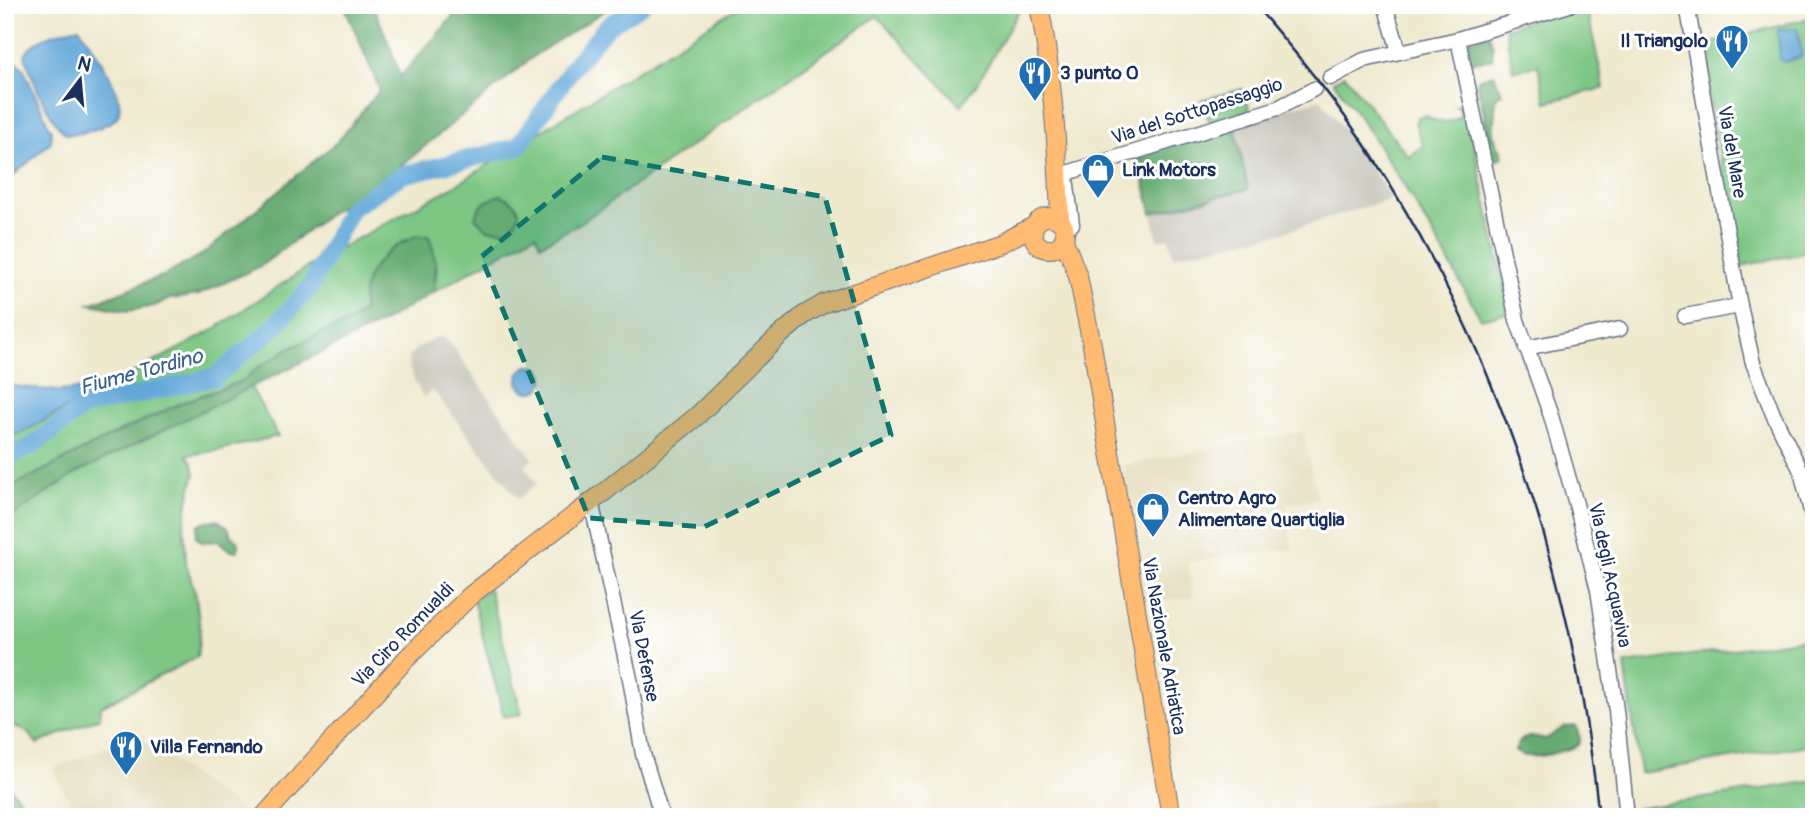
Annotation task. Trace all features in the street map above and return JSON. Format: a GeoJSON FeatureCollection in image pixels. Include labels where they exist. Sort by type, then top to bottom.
{"type":"FeatureCollection","features":[{"type":"Feature","properties":{"kind":"main road","name":"Via Nazionale Adriatica"},"geometry":{"type":"LineString","coordinates":[[1039,5],[1050,64],[1063,229],[1078,276],[1092,345],[1171,817]]}},
{"type":"Feature","properties":{"kind":"main road","name":"Via Nazionale Adriatica"},"geometry":{"type":"LineString","coordinates":[[1035,224],[1048,203],[1059,176]]}},
{"type":"Feature","properties":{"kind":"main road"},"geometry":{"type":"LineString","coordinates":[[1001,243],[1045,248],[1057,247],[1063,229],[1048,216],[1035,224],[1035,241],[1045,248],[1078,276]]}},
{"type":"Feature","properties":{"kind":"main road","name":"Via Ciro Romualdi"},"geometry":{"type":"LineString","coordinates":[[263,817],[406,659],[471,595],[698,416],[804,315],[825,303],[1001,243],[1035,224]]}},
{"type":"Feature","properties":{"kind":"street"},"geometry":{"type":"LineString","coordinates":[[1385,5],[1399,51]]}},
{"type":"Feature","properties":{"kind":"street"},"geometry":{"type":"LineString","coordinates":[[1330,78],[1364,60],[1458,39],[1569,5]]}},
{"type":"Feature","properties":{"kind":"street","name":"Via del Mare"},"geometry":{"type":"LineString","coordinates":[[1687,5],[1740,306],[1753,363],[1773,414],[1801,471],[1814,524]]}},
{"type":"Feature","properties":{"kind":"street","name":"Via degli Acquaviva"},"geometry":{"type":"LineString","coordinates":[[1458,39],[1517,320],[1551,416],[1595,577],[1616,710],[1627,817]]}},
{"type":"Feature","properties":{"kind":"street","name":"Via del Sottopassaggio"},"geometry":{"type":"LineString","coordinates":[[1063,229],[1072,224],[1066,178],[1070,172],[1278,108],[1314,89]]}},
{"type":"Feature","properties":{"kind":"street"},"geometry":{"type":"LineString","coordinates":[[1685,316],[1740,306]]}},
{"type":"Feature","properties":{"kind":"street"},"geometry":{"type":"LineString","coordinates":[[1526,348],[1620,329]]}},
{"type":"Feature","properties":{"kind":"street","name":"Via Defense"},"geometry":{"type":"LineString","coordinates":[[592,501],[643,754],[663,817]]}},
{"type":"Feature","properties":{"kind":"highlighted area"},"geometry":{"type":"Polygon","coordinates":[[[602,157],[825,197],[891,435],[704,527],[589,518],[481,257],[602,157]]]}},
{"type":"Feature","properties":{"kind":"shaded area"},"geometry":{"type":"Polygon","coordinates":[[[1321,99],[1361,152],[1391,199],[1281,233],[1173,256],[1169,238],[1158,240],[1152,213],[1247,189],[1234,122],[1321,99]]]}},
{"type":"Feature","properties":{"kind":"shaded area"},"geometry":{"type":"Polygon","coordinates":[[[436,337],[445,338],[453,347],[533,459],[524,466],[537,483],[518,499],[433,390],[423,397],[415,382],[408,357],[436,337]]]}},
{"type":"Feature","properties":{"kind":"shaded area"},"geometry":{"type":"Polygon","coordinates":[[[1303,431],[1318,499],[1287,504],[1292,549],[1188,562],[1193,597],[1143,604],[1123,465],[1303,431]]]}},
{"type":"Feature","properties":{"kind":"shaded area","name":"Villa Fernando"},"geometry":{"type":"Polygon","coordinates":[[[136,735],[251,817],[78,817],[52,769],[136,735]]]}},
{"type":"Feature","properties":{"kind":"shaded area"},"geometry":{"type":"Polygon","coordinates":[[[1430,796],[1432,817],[1295,817],[1430,796]]]}},
{"type":"Feature","properties":{"kind":"green space"},"geometry":{"type":"Polygon","coordinates":[[[344,5],[373,5],[400,77],[460,5],[614,5],[535,55],[372,190],[333,211],[261,266],[198,295],[170,299],[154,306],[128,311],[90,304],[165,275],[203,254],[338,141],[380,90],[344,5]]]}},
{"type":"Feature","properties":{"kind":"green space"},"geometry":{"type":"Polygon","coordinates":[[[741,5],[1022,5],[977,84],[961,106],[877,16],[579,224],[540,245],[536,234],[434,292],[437,265],[383,256],[364,288],[364,310],[348,323],[287,350],[256,369],[243,381],[186,401],[5,490],[5,435],[19,434],[210,332],[318,260],[456,185],[741,5]]]}},
{"type":"Feature","properties":{"kind":"green space"},"geometry":{"type":"Polygon","coordinates":[[[1586,5],[1604,88],[1546,102],[1538,65],[1513,71],[1505,28],[1586,5]]]}},
{"type":"Feature","properties":{"kind":"green space"},"geometry":{"type":"Polygon","coordinates":[[[1814,17],[1814,251],[1741,266],[1699,46],[1814,17]]]}},
{"type":"Feature","properties":{"kind":"green space"},"geometry":{"type":"Polygon","coordinates":[[[1489,34],[1493,46],[1492,59],[1466,63],[1462,42],[1489,34]]]}},
{"type":"Feature","properties":{"kind":"green space"},"geometry":{"type":"Polygon","coordinates":[[[1494,74],[1502,93],[1496,98],[1493,134],[1503,156],[1498,160],[1488,161],[1487,129],[1477,83],[1480,78],[1494,74]]]}},
{"type":"Feature","properties":{"kind":"green space"},"geometry":{"type":"Polygon","coordinates":[[[1345,75],[1408,156],[1423,146],[1415,123],[1418,117],[1425,115],[1438,121],[1451,121],[1460,116],[1461,108],[1456,106],[1465,104],[1510,312],[1481,319],[1393,168],[1333,81],[1345,75]]]}},
{"type":"Feature","properties":{"kind":"green space"},"geometry":{"type":"Polygon","coordinates":[[[1243,89],[1250,111],[1210,123],[1201,100],[1243,89]]]}},
{"type":"Feature","properties":{"kind":"green space"},"geometry":{"type":"Polygon","coordinates":[[[1234,122],[1248,189],[1152,213],[1137,153],[1234,122]]]}},
{"type":"Feature","properties":{"kind":"green space"},"geometry":{"type":"Polygon","coordinates":[[[500,195],[513,202],[519,215],[507,231],[487,229],[475,218],[484,203],[500,195]]]}},
{"type":"Feature","properties":{"kind":"green space"},"geometry":{"type":"Polygon","coordinates":[[[416,236],[429,236],[435,264],[434,292],[381,323],[76,473],[5,521],[5,490],[186,401],[243,381],[256,369],[287,350],[348,323],[364,310],[365,285],[376,264],[394,248],[416,236]]]}},
{"type":"Feature","properties":{"kind":"green space"},"geometry":{"type":"Polygon","coordinates":[[[250,386],[278,436],[187,455],[193,464],[195,475],[184,526],[186,563],[196,596],[200,630],[197,657],[101,706],[100,717],[37,744],[24,730],[5,724],[12,713],[5,688],[5,521],[76,473],[250,386]]]}},
{"type":"Feature","properties":{"kind":"green space"},"geometry":{"type":"Polygon","coordinates":[[[217,520],[228,527],[231,535],[238,541],[238,551],[231,551],[218,541],[202,542],[196,537],[198,525],[217,520]]]}},
{"type":"Feature","properties":{"kind":"green space"},"geometry":{"type":"Polygon","coordinates":[[[489,589],[522,714],[504,717],[473,600],[489,589]]]}},
{"type":"Feature","properties":{"kind":"green space"},"geometry":{"type":"Polygon","coordinates":[[[1814,638],[1814,744],[1640,773],[1625,664],[1814,638]]]}},
{"type":"Feature","properties":{"kind":"green space"},"geometry":{"type":"Polygon","coordinates":[[[1576,726],[1580,739],[1578,745],[1572,748],[1535,756],[1515,751],[1527,737],[1546,739],[1564,727],[1576,726]]]}},
{"type":"Feature","properties":{"kind":"green space"},"geometry":{"type":"Polygon","coordinates":[[[1814,781],[1814,817],[1634,817],[1634,809],[1814,781]]]}},
{"type":"Feature","properties":{"kind":"green space"},"geometry":{"type":"Polygon","coordinates":[[[5,782],[34,817],[5,817],[5,782]]]}},
{"type":"Feature","properties":{"kind":"water"},"geometry":{"type":"Polygon","coordinates":[[[79,27],[112,81],[117,93],[119,112],[108,124],[82,133],[66,134],[47,108],[25,55],[41,40],[79,27]]]}},
{"type":"Feature","properties":{"kind":"water"},"geometry":{"type":"Polygon","coordinates":[[[1797,28],[1802,56],[1785,62],[1780,59],[1778,30],[1797,28]]]}},
{"type":"Feature","properties":{"kind":"water"},"geometry":{"type":"Polygon","coordinates":[[[8,55],[23,68],[51,130],[51,142],[5,183],[5,56],[8,55]]]}},
{"type":"Feature","properties":{"kind":"water"},"geometry":{"type":"Polygon","coordinates":[[[531,366],[540,370],[544,379],[540,388],[531,392],[522,388],[518,379],[522,370],[531,366]]]}},
{"type":"Feature","properties":{"kind":"water"},"geometry":{"type":"Polygon","coordinates":[[[5,385],[57,391],[104,388],[19,434],[5,435],[5,385]]]}},
{"type":"Feature","properties":{"kind":"waterway","name":"Fiume Tordino"},"geometry":{"type":"LineString","coordinates":[[5,458],[32,446],[84,407],[215,377],[268,333],[309,289],[351,208],[402,175],[518,147],[574,66],[607,26],[642,5]]}},
{"type":"Feature","properties":{"kind":"railway"},"geometry":{"type":"LineString","coordinates":[[1255,5],[1331,98],[1372,156],[1418,232],[1494,391],[1524,473],[1550,557],[1571,642],[1599,817]]}},
{"type":"Feature","properties":{"kind":"place","name":"Il Triangolo"},"geometry":{"type":"Point","coordinates":[1732,71]}},
{"type":"Feature","properties":{"kind":"place","name":"3 punto 0"},"geometry":{"type":"Point","coordinates":[1035,103]}},
{"type":"Feature","properties":{"kind":"place","name":"Link Motors"},"geometry":{"type":"Point","coordinates":[1098,200]}},
{"type":"Feature","properties":{"kind":"place","name":"Centro Agro Alimentare Quartiglia"},"geometry":{"type":"Point","coordinates":[1153,539]}},
{"type":"Feature","properties":{"kind":"place","name":"Villa Fernando"},"geometry":{"type":"Point","coordinates":[126,777]}}]}
